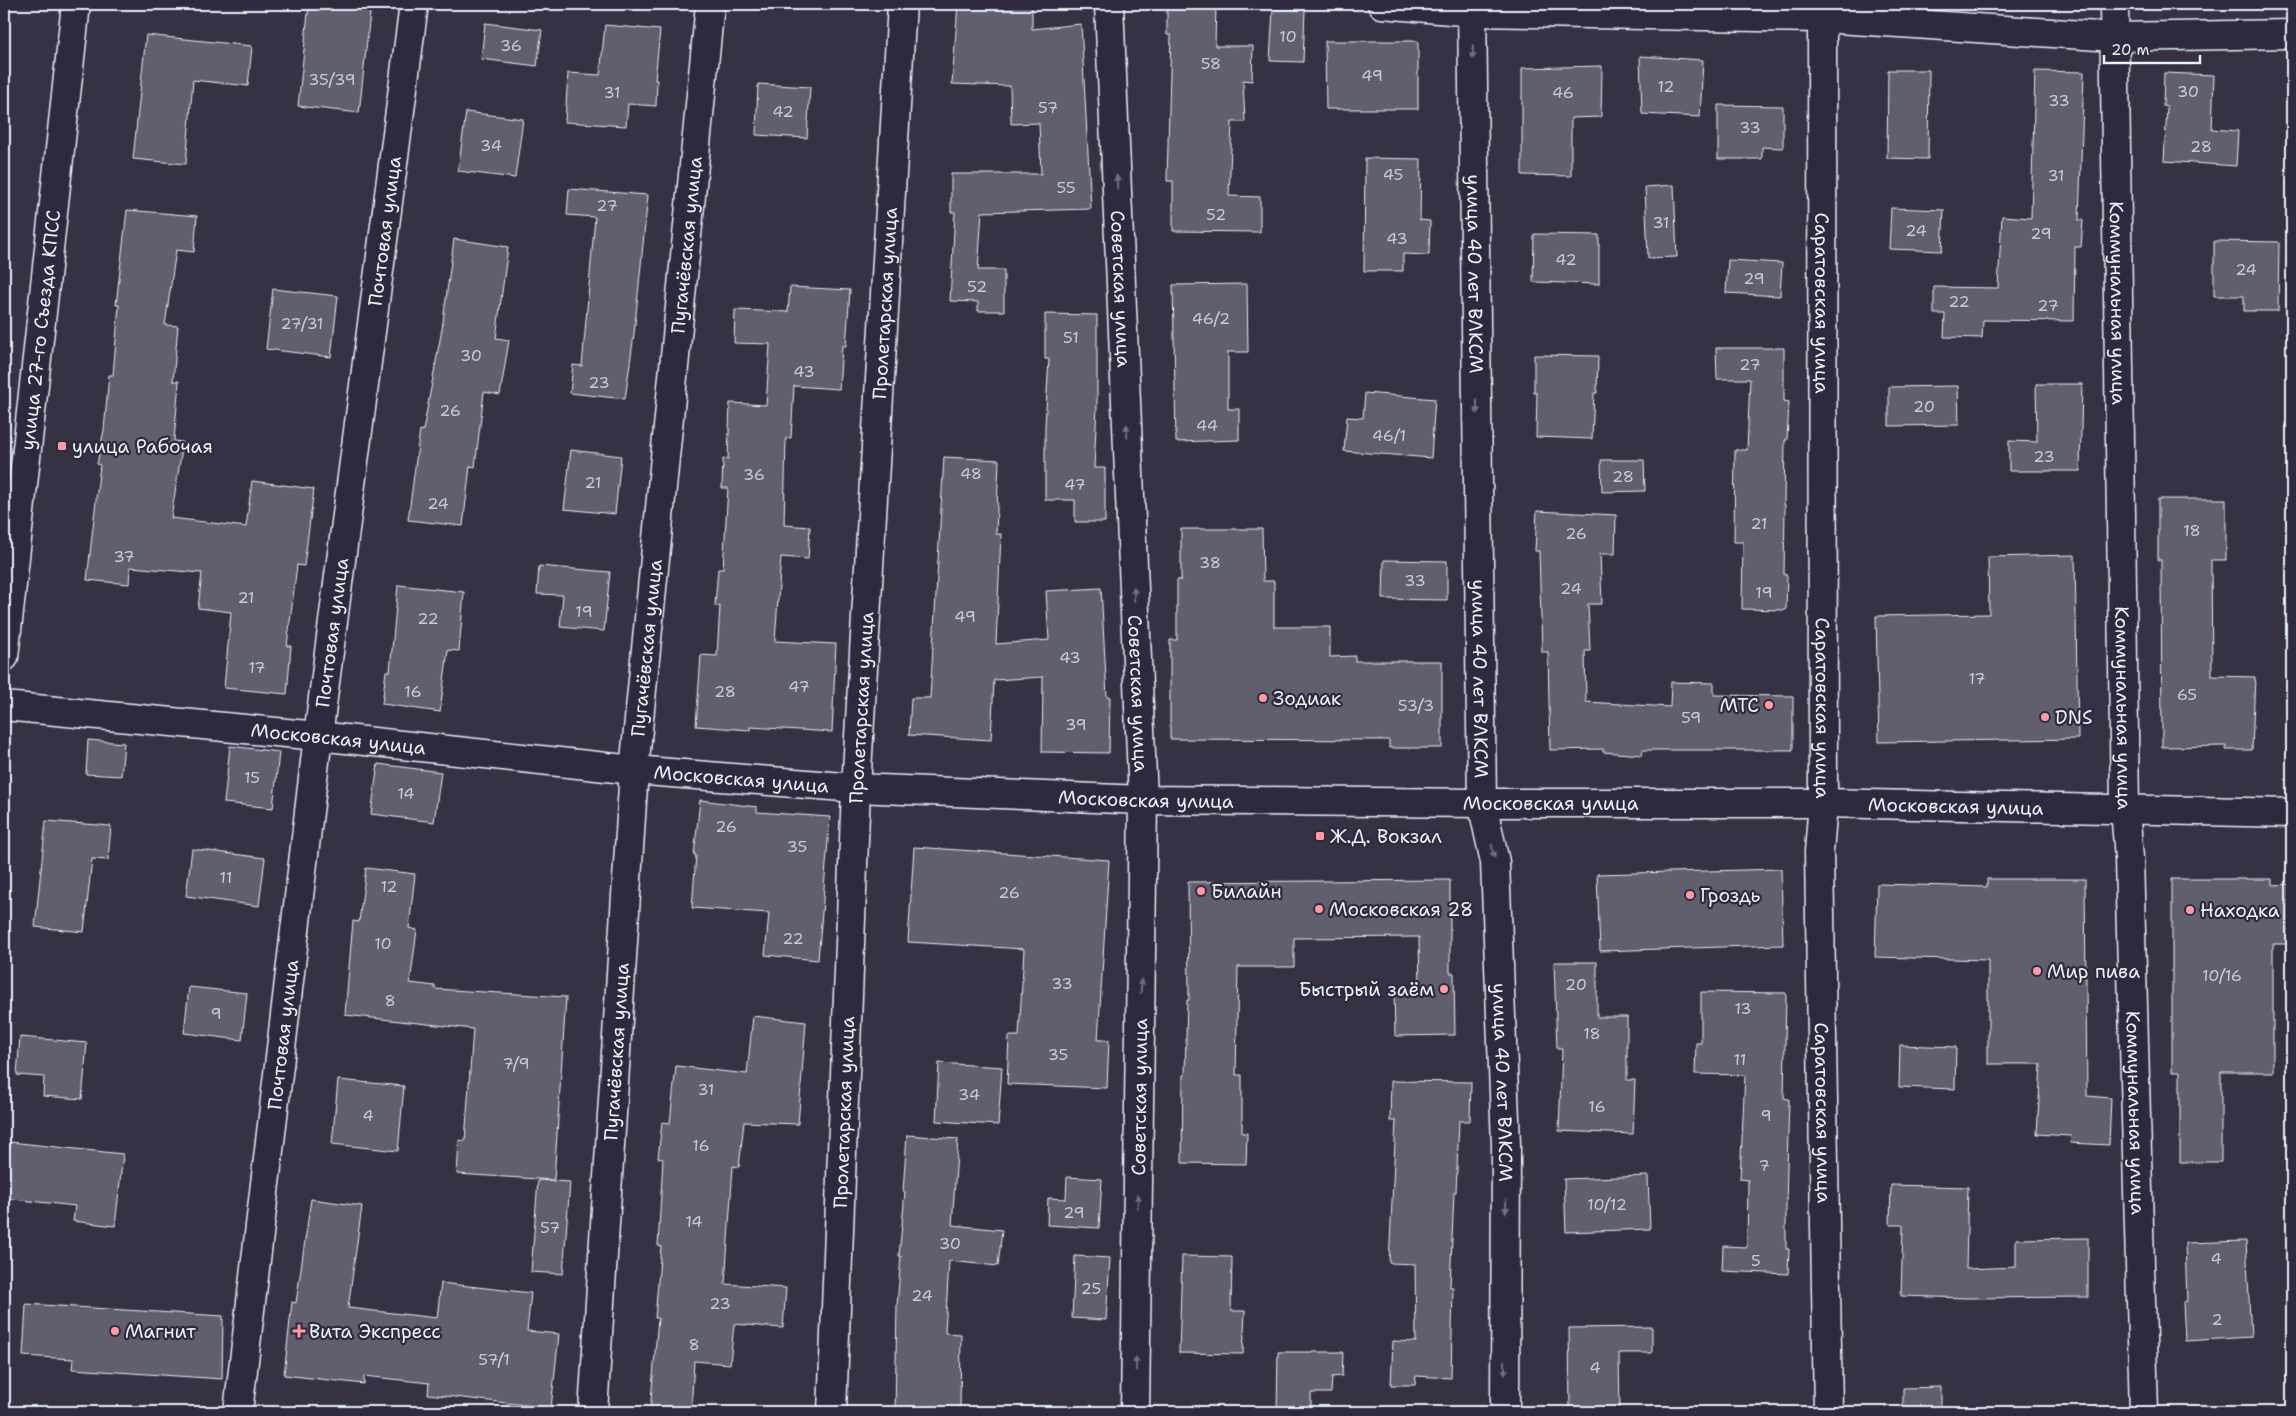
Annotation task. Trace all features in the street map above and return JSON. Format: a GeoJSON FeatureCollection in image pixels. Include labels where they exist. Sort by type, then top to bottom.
{"type":"FeatureCollection","features":[{"type":"Feature","properties":{"kind":"street","name":"улица 27-го Съезда КПСС"},"geometry":{"type":"LineString","coordinates":[[4,657],[76,4]]}},
{"type":"Feature","properties":{"kind":"street","name":"Почтовая улица"},"geometry":{"type":"LineString","coordinates":[[238,1412],[318,736],[414,4]]}},
{"type":"Feature","properties":{"kind":"street","name":"Пугачёвская улица"},"geometry":{"type":"LineString","coordinates":[[593,1412],[634,770],[710,4]]}},
{"type":"Feature","properties":{"kind":"street","name":"Пролетарская улица"},"geometry":{"type":"LineString","coordinates":[[832,1412],[856,788],[902,4]]}},
{"type":"Feature","properties":{"kind":"street","name":"Советская улица"},"geometry":{"type":"LineString","coordinates":[[1109,4],[1143,800],[1136,1412]]}},
{"type":"Feature","properties":{"kind":"street"},"geometry":{"type":"LineString","coordinates":[[1382,4],[1472,8],[1822,11],[2114,37],[2292,34]]}},
{"type":"Feature","properties":{"kind":"street","name":"Коммунальная улица"},"geometry":{"type":"LineString","coordinates":[[2114,4],[2125,809],[2129,858],[2144,1412]]}},
{"type":"Feature","properties":{"kind":"street","name":"улица 40 лет ВЛКСМ"},"geometry":{"type":"LineString","coordinates":[[1472,8],[1482,803],[1495,862],[1506,1146],[1505,1412]]}},
{"type":"Feature","properties":{"kind":"street","name":"Саратовская улица"},"geometry":{"type":"LineString","coordinates":[[1822,11],[1823,803],[1820,852],[1828,1412]]}},
{"type":"Feature","properties":{"kind":"street","name":"Московская улица"},"geometry":{"type":"LineString","coordinates":[[4,706],[318,736],[634,770],[856,788],[1143,800],[1482,803],[1823,803],[2292,813]]}},
{"type":"Feature","properties":{"kind":"building"},"geometry":{"type":"Polygon","coordinates":[[[309,4],[371,4],[359,113],[298,106],[309,4]]]}},
{"type":"Feature","properties":{"kind":"building"},"geometry":{"type":"Polygon","coordinates":[[[958,4],[1032,4],[1032,29],[1081,24],[1091,209],[982,212],[978,270],[1004,270],[1004,311],[978,311],[978,302],[950,301],[955,212],[951,212],[951,174],[1041,174],[1039,123],[1011,124],[1010,86],[952,84],[958,4]]]}},
{"type":"Feature","properties":{"kind":"building"},"geometry":{"type":"Polygon","coordinates":[[[1167,4],[1216,4],[1215,46],[1253,46],[1252,81],[1243,80],[1245,122],[1232,122],[1229,196],[1260,197],[1260,232],[1173,231],[1173,181],[1167,181],[1171,35],[1167,35],[1167,4]]]}},
{"type":"Feature","properties":{"kind":"building"},"geometry":{"type":"Polygon","coordinates":[[[1273,9],[1305,10],[1303,62],[1270,61],[1273,9]]]}},
{"type":"Feature","properties":{"kind":"building"},"geometry":{"type":"Polygon","coordinates":[[[485,23],[542,30],[537,66],[481,59],[485,23]]]}},
{"type":"Feature","properties":{"kind":"building"},"geometry":{"type":"Polygon","coordinates":[[[605,25],[660,30],[655,80],[657,80],[656,106],[628,104],[626,126],[565,122],[568,73],[600,75],[605,25]]]}},
{"type":"Feature","properties":{"kind":"building"},"geometry":{"type":"Polygon","coordinates":[[[146,35],[252,46],[248,86],[193,80],[186,164],[133,159],[146,35]]]}},
{"type":"Feature","properties":{"kind":"building"},"geometry":{"type":"Polygon","coordinates":[[[1325,41],[1418,41],[1418,109],[1326,109],[1325,41]]]}},
{"type":"Feature","properties":{"kind":"building"},"geometry":{"type":"Polygon","coordinates":[[[1640,56],[1703,60],[1700,117],[1642,114],[1640,56]]]}},
{"type":"Feature","properties":{"kind":"building"},"geometry":{"type":"Polygon","coordinates":[[[1602,66],[1601,117],[1571,118],[1571,176],[1522,175],[1522,68],[1602,66]]]}},
{"type":"Feature","properties":{"kind":"building"},"geometry":{"type":"Polygon","coordinates":[[[1888,70],[1929,70],[1928,159],[1887,158],[1888,70]]]}},
{"type":"Feature","properties":{"kind":"building"},"geometry":{"type":"Polygon","coordinates":[[[2035,71],[2084,72],[2079,220],[2083,220],[2081,247],[2075,247],[2074,321],[1983,320],[1982,338],[1944,337],[1945,314],[1934,314],[1934,287],[1998,288],[2002,216],[2031,218],[2035,71]]]}},
{"type":"Feature","properties":{"kind":"building"},"geometry":{"type":"Polygon","coordinates":[[[2164,73],[2214,75],[2212,129],[2238,131],[2236,166],[2164,161],[2167,107],[2163,106],[2164,73]]]}},
{"type":"Feature","properties":{"kind":"building"},"geometry":{"type":"Polygon","coordinates":[[[758,84],[810,87],[807,138],[756,135],[758,84]]]}},
{"type":"Feature","properties":{"kind":"building"},"geometry":{"type":"Polygon","coordinates":[[[1718,105],[1783,106],[1783,148],[1762,147],[1762,159],[1718,159],[1718,105]]]}},
{"type":"Feature","properties":{"kind":"building"},"geometry":{"type":"Polygon","coordinates":[[[466,112],[523,119],[515,178],[458,171],[466,112]]]}},
{"type":"Feature","properties":{"kind":"building"},"geometry":{"type":"Polygon","coordinates":[[[1365,158],[1421,159],[1420,220],[1430,221],[1429,255],[1403,254],[1403,271],[1364,271],[1365,158]]]}},
{"type":"Feature","properties":{"kind":"building"},"geometry":{"type":"Polygon","coordinates":[[[1674,185],[1677,257],[1648,258],[1645,187],[1674,185]]]}},
{"type":"Feature","properties":{"kind":"building"},"geometry":{"type":"Polygon","coordinates":[[[569,189],[648,195],[634,334],[625,399],[570,393],[573,365],[582,366],[595,217],[567,215],[569,189]]]}},
{"type":"Feature","properties":{"kind":"building"},"geometry":{"type":"Polygon","coordinates":[[[1891,208],[1944,210],[1942,251],[1889,249],[1891,208]]]}},
{"type":"Feature","properties":{"kind":"building"},"geometry":{"type":"Polygon","coordinates":[[[127,210],[197,216],[194,252],[176,250],[165,325],[178,326],[173,381],[179,381],[174,441],[183,442],[171,518],[246,527],[252,481],[314,489],[304,566],[297,565],[287,646],[291,646],[287,694],[224,688],[231,612],[198,608],[202,573],[130,567],[129,584],[87,580],[100,465],[97,464],[104,430],[109,375],[113,375],[119,305],[116,305],[127,210]]]}},
{"type":"Feature","properties":{"kind":"building"},"geometry":{"type":"Polygon","coordinates":[[[1534,234],[1599,235],[1599,284],[1533,282],[1534,234]]]}},
{"type":"Feature","properties":{"kind":"building"},"geometry":{"type":"Polygon","coordinates":[[[454,239],[508,247],[496,338],[509,340],[500,395],[484,392],[475,467],[470,466],[463,526],[408,520],[420,430],[423,431],[442,329],[454,239]]]}},
{"type":"Feature","properties":{"kind":"building"},"geometry":{"type":"Polygon","coordinates":[[[2214,241],[2279,242],[2278,311],[2244,311],[2244,296],[2214,296],[2214,241]]]}},
{"type":"Feature","properties":{"kind":"building"},"geometry":{"type":"Polygon","coordinates":[[[1728,260],[1782,263],[1780,296],[1726,293],[1728,260]]]}},
{"type":"Feature","properties":{"kind":"building"},"geometry":{"type":"Polygon","coordinates":[[[1247,284],[1248,352],[1228,352],[1228,409],[1239,409],[1239,440],[1176,442],[1173,285],[1247,284]]]}},
{"type":"Feature","properties":{"kind":"building"},"geometry":{"type":"Polygon","coordinates":[[[790,287],[850,290],[846,346],[842,346],[839,389],[794,386],[791,438],[786,438],[784,525],[810,527],[808,559],[781,557],[775,641],[836,644],[832,732],[750,727],[750,730],[696,726],[701,655],[717,656],[720,606],[715,606],[718,569],[723,569],[728,488],[722,488],[723,459],[728,459],[730,403],[766,405],[770,344],[734,343],[735,310],[788,312],[790,287]]]}},
{"type":"Feature","properties":{"kind":"building"},"geometry":{"type":"Polygon","coordinates":[[[273,289],[338,296],[331,357],[266,349],[273,289]]]}},
{"type":"Feature","properties":{"kind":"building"},"geometry":{"type":"Polygon","coordinates":[[[1045,314],[1097,315],[1097,407],[1094,468],[1105,468],[1105,522],[1075,522],[1075,500],[1045,500],[1045,426],[1049,359],[1045,359],[1045,314]]]}},
{"type":"Feature","properties":{"kind":"building"},"geometry":{"type":"Polygon","coordinates":[[[1716,348],[1784,348],[1784,401],[1789,402],[1787,440],[1785,440],[1784,505],[1784,575],[1787,575],[1786,610],[1742,609],[1743,542],[1734,542],[1735,450],[1747,450],[1750,379],[1717,379],[1716,348]]]}},
{"type":"Feature","properties":{"kind":"building"},"geometry":{"type":"Polygon","coordinates":[[[1534,355],[1598,356],[1597,393],[1594,393],[1592,439],[1536,437],[1537,393],[1534,393],[1534,355]]]}},
{"type":"Feature","properties":{"kind":"building"},"geometry":{"type":"Polygon","coordinates":[[[2036,384],[2082,384],[2080,471],[2009,471],[2009,441],[2037,442],[2036,384]]]}},
{"type":"Feature","properties":{"kind":"building"},"geometry":{"type":"Polygon","coordinates":[[[1958,386],[1959,425],[1889,426],[1889,387],[1958,386]]]}},
{"type":"Feature","properties":{"kind":"building"},"geometry":{"type":"Polygon","coordinates":[[[1365,393],[1435,399],[1431,458],[1344,451],[1347,417],[1363,418],[1365,393]]]}},
{"type":"Feature","properties":{"kind":"building"},"geometry":{"type":"Polygon","coordinates":[[[571,450],[621,456],[615,514],[564,509],[571,450]]]}},
{"type":"Feature","properties":{"kind":"building"},"geometry":{"type":"Polygon","coordinates":[[[944,457],[999,460],[996,534],[1001,534],[996,644],[1049,640],[1046,591],[1101,588],[1107,697],[1110,697],[1109,753],[1042,752],[1043,677],[994,680],[991,740],[909,735],[911,698],[930,698],[944,457]]]}},
{"type":"Feature","properties":{"kind":"building"},"geometry":{"type":"Polygon","coordinates":[[[1601,460],[1644,460],[1645,491],[1602,492],[1601,460]]]}},
{"type":"Feature","properties":{"kind":"building"},"geometry":{"type":"Polygon","coordinates":[[[2158,499],[2226,499],[2226,560],[2211,560],[2212,676],[2255,677],[2252,750],[2226,750],[2226,746],[2162,747],[2161,560],[2158,560],[2158,499]]]}},
{"type":"Feature","properties":{"kind":"building"},"geometry":{"type":"Polygon","coordinates":[[[1537,511],[1616,515],[1615,554],[1600,554],[1602,604],[1588,604],[1590,651],[1585,651],[1586,702],[1670,707],[1671,682],[1714,683],[1714,695],[1793,696],[1793,750],[1643,750],[1642,755],[1603,752],[1603,749],[1550,750],[1548,652],[1542,652],[1539,551],[1535,551],[1537,511]]]}},
{"type":"Feature","properties":{"kind":"building"},"geometry":{"type":"Polygon","coordinates":[[[1181,529],[1262,529],[1263,581],[1274,581],[1274,627],[1330,627],[1330,657],[1355,656],[1355,661],[1442,661],[1442,748],[1389,748],[1389,740],[1170,739],[1170,640],[1177,640],[1177,580],[1181,580],[1181,529]]]}},
{"type":"Feature","properties":{"kind":"building"},"geometry":{"type":"Polygon","coordinates":[[[2075,555],[2078,739],[1879,742],[1876,616],[1989,614],[1988,557],[2075,555]]]}},
{"type":"Feature","properties":{"kind":"building"},"geometry":{"type":"Polygon","coordinates":[[[1384,560],[1447,561],[1447,600],[1383,599],[1384,560]]]}},
{"type":"Feature","properties":{"kind":"building"},"geometry":{"type":"Polygon","coordinates":[[[539,566],[610,572],[604,631],[560,627],[563,595],[537,594],[539,566]]]}},
{"type":"Feature","properties":{"kind":"building"},"geometry":{"type":"Polygon","coordinates":[[[398,585],[464,592],[459,651],[448,650],[440,712],[382,704],[386,671],[390,671],[398,585]]]}},
{"type":"Feature","properties":{"kind":"building"},"geometry":{"type":"Polygon","coordinates":[[[88,740],[124,743],[121,776],[86,774],[88,740]]]}},
{"type":"Feature","properties":{"kind":"building"},"geometry":{"type":"Polygon","coordinates":[[[230,746],[279,752],[273,808],[224,803],[230,746]]]}},
{"type":"Feature","properties":{"kind":"building"},"geometry":{"type":"Polygon","coordinates":[[[378,764],[441,772],[434,822],[371,814],[378,764]]]}},
{"type":"Feature","properties":{"kind":"building"},"geometry":{"type":"Polygon","coordinates":[[[700,800],[757,807],[757,812],[830,817],[818,960],[765,955],[769,913],[692,908],[696,855],[694,855],[700,800]]]}},
{"type":"Feature","properties":{"kind":"building"},"geometry":{"type":"Polygon","coordinates":[[[46,821],[111,826],[108,860],[92,859],[84,932],[35,927],[46,821]]]}},
{"type":"Feature","properties":{"kind":"building"},"geometry":{"type":"Polygon","coordinates":[[[914,847],[1109,860],[1098,1040],[1109,1040],[1107,1088],[1007,1084],[1009,1036],[1019,1036],[1024,949],[908,942],[914,847]]]}},
{"type":"Feature","properties":{"kind":"building"},"geometry":{"type":"Polygon","coordinates":[[[192,849],[265,858],[259,906],[186,896],[192,849]]]}},
{"type":"Feature","properties":{"kind":"building"},"geometry":{"type":"Polygon","coordinates":[[[366,868],[415,874],[409,928],[417,930],[410,983],[435,986],[435,989],[566,997],[554,1180],[457,1174],[459,1140],[465,1141],[473,1029],[345,1015],[353,921],[359,922],[366,868]]]}},
{"type":"Feature","properties":{"kind":"building","name":"Гроздь"},"geometry":{"type":"Polygon","coordinates":[[[1781,869],[1783,945],[1600,951],[1597,874],[1781,869]]]}},
{"type":"Feature","properties":{"kind":"building"},"geometry":{"type":"Polygon","coordinates":[[[1987,879],[2085,879],[2087,1096],[2111,1098],[2109,1145],[2070,1143],[2071,1136],[2037,1134],[2041,1064],[1988,1064],[1988,960],[1875,957],[1877,884],[1987,887],[1987,879]]]}},
{"type":"Feature","properties":{"kind":"building"},"geometry":{"type":"Polygon","coordinates":[[[2172,879],[2272,879],[2272,885],[2292,884],[2292,944],[2273,944],[2273,1072],[2221,1072],[2221,1162],[2180,1162],[2180,1072],[2172,1072],[2172,879]]]}},
{"type":"Feature","properties":{"kind":"building"},"geometry":{"type":"Polygon","coordinates":[[[1450,880],[1450,973],[1454,973],[1455,1035],[1395,1036],[1394,989],[1420,989],[1419,937],[1294,938],[1294,967],[1238,967],[1236,1075],[1242,1075],[1242,1133],[1247,1133],[1246,1164],[1182,1163],[1183,1075],[1185,1075],[1187,1000],[1189,1000],[1188,882],[1450,880]]]}},
{"type":"Feature","properties":{"kind":"building"},"geometry":{"type":"Polygon","coordinates":[[[1554,962],[1597,962],[1597,1017],[1627,1017],[1627,1080],[1635,1080],[1633,1134],[1559,1131],[1562,1049],[1557,1049],[1554,962]]]}},
{"type":"Feature","properties":{"kind":"building"},"geometry":{"type":"Polygon","coordinates":[[[189,987],[247,993],[242,1040],[184,1033],[189,987]]]}},
{"type":"Feature","properties":{"kind":"building"},"geometry":{"type":"Polygon","coordinates":[[[1701,992],[1786,993],[1784,1098],[1789,1099],[1786,1205],[1786,1249],[1789,1249],[1788,1274],[1722,1271],[1723,1246],[1747,1247],[1748,1180],[1740,1179],[1745,1075],[1695,1074],[1696,1043],[1701,1043],[1701,992]]]}},
{"type":"Feature","properties":{"kind":"building"},"geometry":{"type":"Polygon","coordinates":[[[753,1016],[806,1022],[798,1124],[744,1122],[739,1167],[733,1166],[725,1284],[786,1288],[783,1328],[734,1324],[730,1364],[694,1361],[691,1412],[650,1412],[658,1318],[655,1318],[661,1246],[658,1246],[663,1159],[658,1158],[662,1122],[670,1123],[676,1066],[747,1074],[753,1016]]]}},
{"type":"Feature","properties":{"kind":"building"},"geometry":{"type":"Polygon","coordinates":[[[20,1037],[87,1043],[82,1099],[43,1096],[44,1077],[17,1075],[20,1037]]]}},
{"type":"Feature","properties":{"kind":"building"},"geometry":{"type":"Polygon","coordinates":[[[1900,1045],[1956,1047],[1955,1089],[1899,1087],[1900,1045]]]}},
{"type":"Feature","properties":{"kind":"building"},"geometry":{"type":"Polygon","coordinates":[[[939,1063],[1002,1067],[998,1125],[936,1121],[939,1063]]]}},
{"type":"Feature","properties":{"kind":"building"},"geometry":{"type":"Polygon","coordinates":[[[338,1080],[404,1086],[398,1151],[332,1144],[338,1080]]]}},
{"type":"Feature","properties":{"kind":"building"},"geometry":{"type":"Polygon","coordinates":[[[1391,1081],[1471,1082],[1470,1121],[1459,1121],[1456,1192],[1454,1192],[1450,1287],[1453,1287],[1451,1378],[1416,1376],[1415,1385],[1391,1385],[1393,1341],[1416,1342],[1415,1264],[1389,1263],[1396,1121],[1390,1121],[1391,1081]]]}},
{"type":"Feature","properties":{"kind":"building"},"geometry":{"type":"Polygon","coordinates":[[[907,1135],[958,1139],[952,1225],[1002,1230],[998,1266],[949,1261],[945,1333],[961,1334],[960,1412],[895,1412],[897,1306],[901,1256],[899,1256],[905,1192],[903,1191],[907,1135]]]}},
{"type":"Feature","properties":{"kind":"building"},"geometry":{"type":"Polygon","coordinates":[[[10,1142],[123,1154],[115,1226],[73,1221],[75,1206],[4,1198],[10,1142]]]}},
{"type":"Feature","properties":{"kind":"building"},"geometry":{"type":"Polygon","coordinates":[[[1648,1176],[1650,1229],[1566,1232],[1564,1179],[1648,1176]]]}},
{"type":"Feature","properties":{"kind":"building"},"geometry":{"type":"Polygon","coordinates":[[[1067,1177],[1102,1179],[1099,1228],[1047,1225],[1048,1198],[1066,1199],[1067,1177]]]}},
{"type":"Feature","properties":{"kind":"building"},"geometry":{"type":"Polygon","coordinates":[[[538,1180],[570,1182],[563,1274],[531,1272],[538,1180]]]}},
{"type":"Feature","properties":{"kind":"building"},"geometry":{"type":"Polygon","coordinates":[[[1891,1185],[1968,1187],[1966,1269],[2016,1267],[2016,1239],[2088,1238],[2088,1297],[1967,1298],[1901,1296],[1903,1225],[1890,1225],[1891,1185]]]}},
{"type":"Feature","properties":{"kind":"building"},"geometry":{"type":"Polygon","coordinates":[[[311,1199],[362,1206],[348,1308],[437,1318],[441,1283],[531,1293],[527,1331],[559,1334],[551,1408],[428,1394],[429,1383],[364,1376],[364,1384],[284,1375],[292,1302],[296,1303],[311,1199]]]}},
{"type":"Feature","properties":{"kind":"building"},"geometry":{"type":"Polygon","coordinates":[[[2246,1241],[2251,1337],[2185,1341],[2183,1302],[2187,1301],[2185,1243],[2246,1241]]]}},
{"type":"Feature","properties":{"kind":"building"},"geometry":{"type":"Polygon","coordinates":[[[1075,1256],[1110,1258],[1106,1320],[1072,1318],[1075,1256]]]}},
{"type":"Feature","properties":{"kind":"building"},"geometry":{"type":"Polygon","coordinates":[[[1182,1256],[1232,1257],[1231,1311],[1245,1311],[1243,1354],[1179,1353],[1182,1256]]]}},
{"type":"Feature","properties":{"kind":"building","name":"Магнит"},"geometry":{"type":"Polygon","coordinates":[[[26,1304],[223,1316],[222,1379],[72,1369],[73,1359],[23,1356],[26,1304]]]}},
{"type":"Feature","properties":{"kind":"building"},"geometry":{"type":"Polygon","coordinates":[[[1652,1327],[1652,1353],[1619,1353],[1620,1412],[1570,1412],[1569,1328],[1652,1327]]]}},
{"type":"Feature","properties":{"kind":"building"},"geometry":{"type":"Polygon","coordinates":[[[1278,1352],[1343,1352],[1342,1376],[1332,1377],[1331,1393],[1311,1393],[1311,1412],[1277,1412],[1278,1352]]]}},
{"type":"Feature","properties":{"kind":"building"},"geometry":{"type":"Polygon","coordinates":[[[1941,1387],[1941,1412],[1903,1412],[1903,1388],[1941,1387]]]}},
{"type":"Feature","properties":{"kind":"place","name":"улица Рабочая"},"geometry":{"type":"Point","coordinates":[62,446]}},
{"type":"Feature","properties":{"kind":"place","name":"Зодиак"},"geometry":{"type":"Point","coordinates":[1263,698]}},
{"type":"Feature","properties":{"kind":"place","name":"МТС"},"geometry":{"type":"Point","coordinates":[1769,705]}},
{"type":"Feature","properties":{"kind":"place","name":"DNS"},"geometry":{"type":"Point","coordinates":[2045,717]}},
{"type":"Feature","properties":{"kind":"place","name":"Ж.Д. Вокзал"},"geometry":{"type":"Point","coordinates":[1320,836]}},
{"type":"Feature","properties":{"kind":"place","name":"Билайн"},"geometry":{"type":"Point","coordinates":[1201,891]}},
{"type":"Feature","properties":{"kind":"place","name":"Гроздь"},"geometry":{"type":"Point","coordinates":[1690,895]}},
{"type":"Feature","properties":{"kind":"place","name":"Московская 28"},"geometry":{"type":"Point","coordinates":[1319,909]}},
{"type":"Feature","properties":{"kind":"place","name":"Находка"},"geometry":{"type":"Point","coordinates":[2190,910]}},
{"type":"Feature","properties":{"kind":"place","name":"Мир пива"},"geometry":{"type":"Point","coordinates":[2037,971]}},
{"type":"Feature","properties":{"kind":"place","name":"Быстрый заём"},"geometry":{"type":"Point","coordinates":[1444,989]}},
{"type":"Feature","properties":{"kind":"place","name":"Магнит"},"geometry":{"type":"Point","coordinates":[115,1331]}},
{"type":"Feature","properties":{"kind":"place","name":"Вита Экспресс"},"geometry":{"type":"Point","coordinates":[299,1331]}}]}
